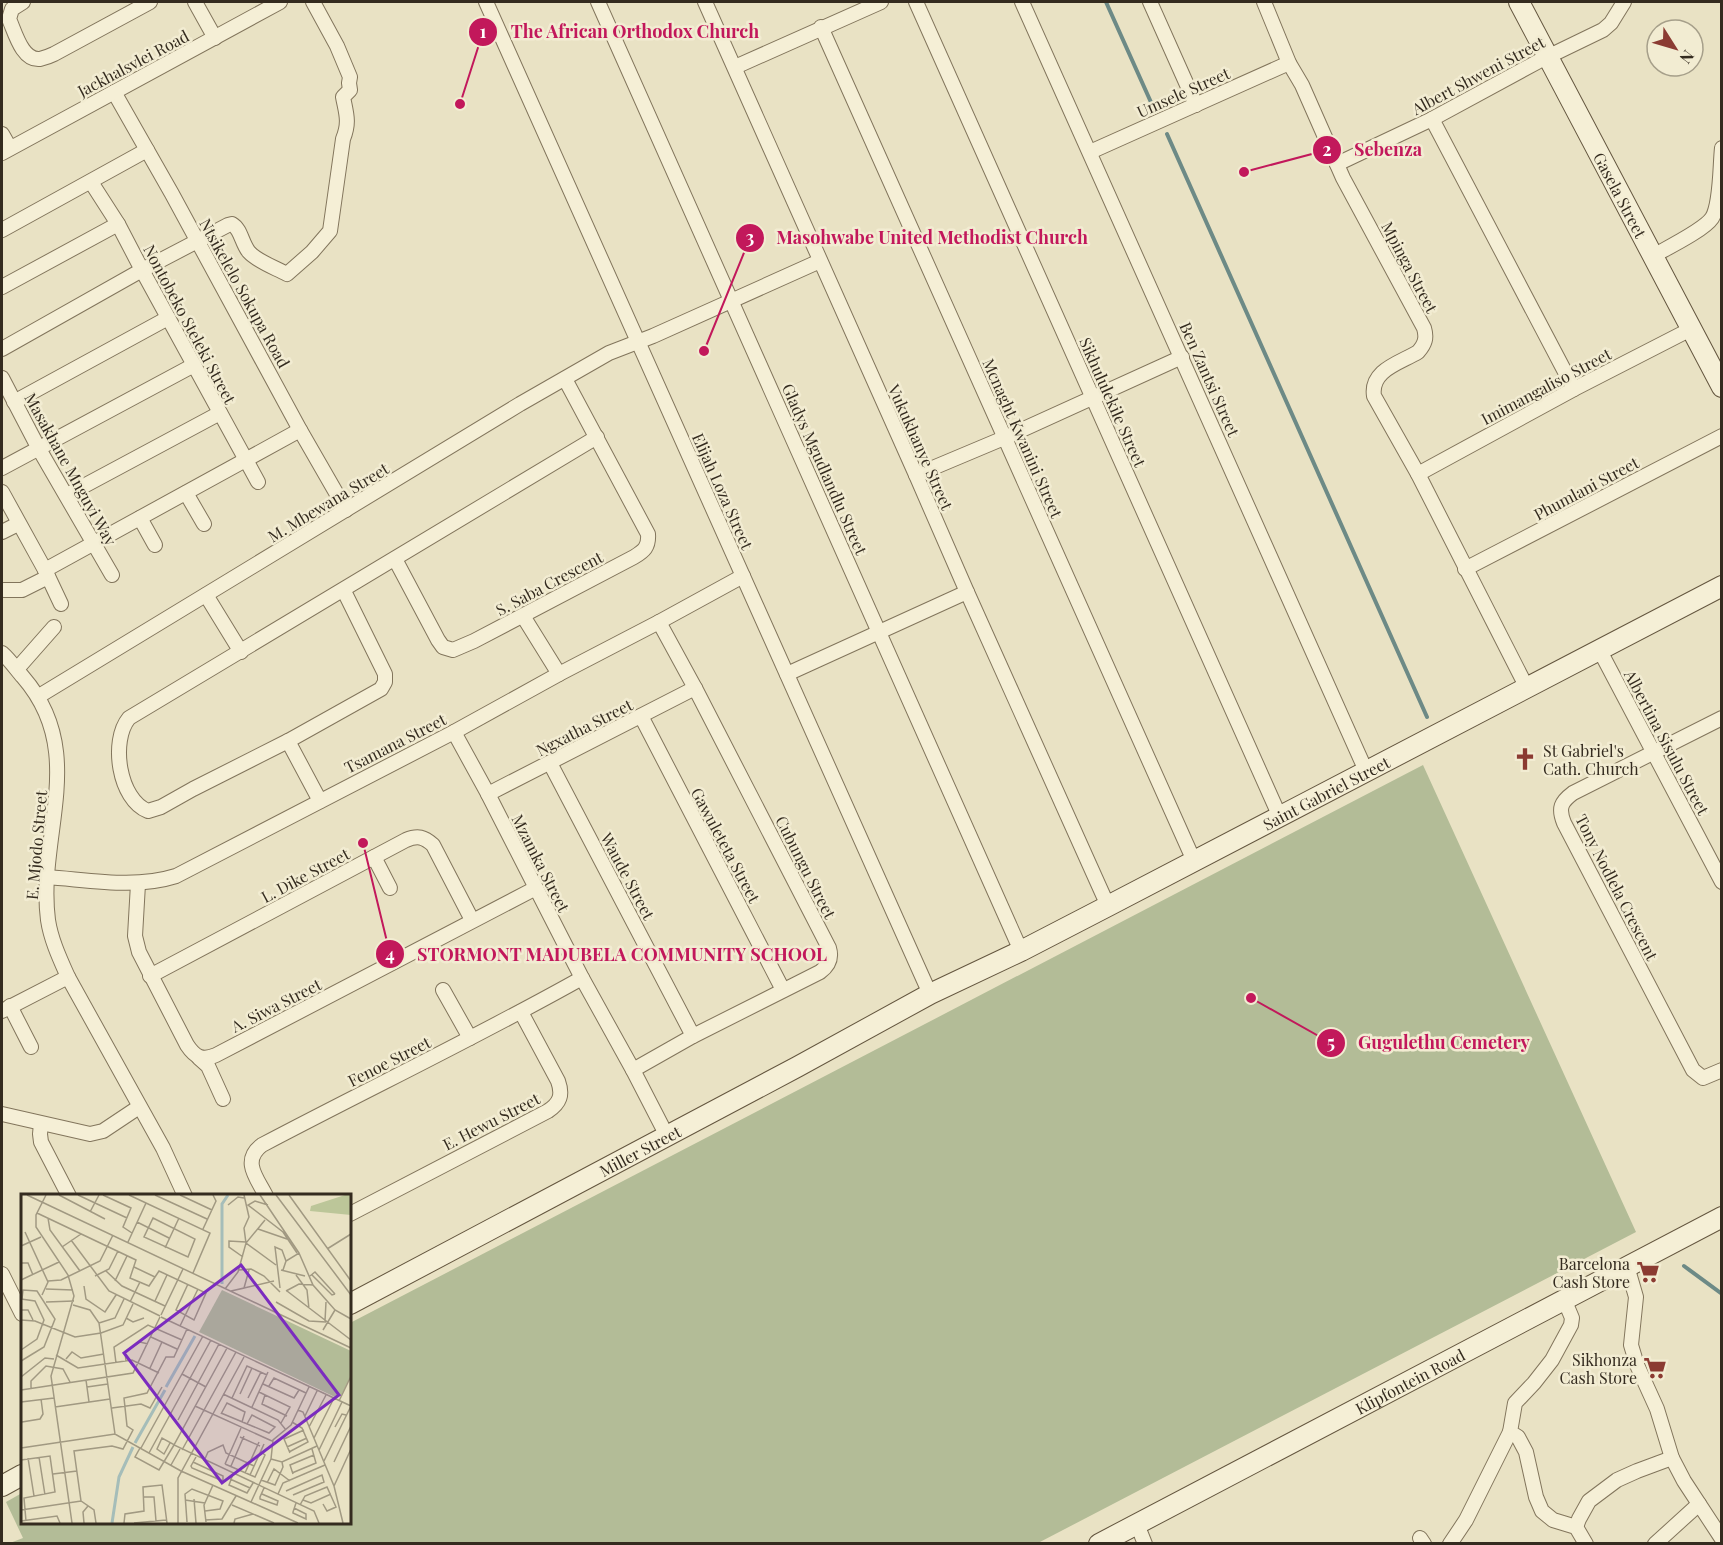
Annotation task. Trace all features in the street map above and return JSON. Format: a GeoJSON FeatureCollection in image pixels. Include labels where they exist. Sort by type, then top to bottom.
{"type":"FeatureCollection","features":[{"type":"Feature","properties":{"kind":"street"},"geometry":{"type":"LineString","coordinates":[[23,2],[12,9],[9,19],[24,52],[33,58],[40,59],[54,54],[150,2]]}},
{"type":"Feature","properties":{"kind":"street"},"geometry":{"type":"LineString","coordinates":[[195,2],[214,38]]}},
{"type":"Feature","properties":{"kind":"street","name":"Jackhalsvlei Road"},"geometry":{"type":"LineString","coordinates":[[6,150],[280,2]]}},
{"type":"Feature","properties":{"kind":"street"},"geometry":{"type":"LineString","coordinates":[[2,349],[142,270],[228,225],[232,224],[237,227],[245,246],[253,256],[287,274],[312,252],[330,231],[347,119],[343,97],[350,90],[350,77],[338,45],[313,2]]}},
{"type":"Feature","properties":{"kind":"street","name":"Elijah Loza Street"},"geometry":{"type":"LineString","coordinates":[[486,2],[930,994]]}},
{"type":"Feature","properties":{"kind":"street","name":"Gladys Mgudlandlu Street"},"geometry":{"type":"LineString","coordinates":[[598,2],[1021,951]]}},
{"type":"Feature","properties":{"kind":"street","name":"Vukukhanye Street"},"geometry":{"type":"LineString","coordinates":[[705,2],[1108,906]]}},
{"type":"Feature","properties":{"kind":"street"},"geometry":{"type":"LineString","coordinates":[[735,67],[881,2]]}},
{"type":"Feature","properties":{"kind":"street","name":"Sikhululekile Street"},"geometry":{"type":"LineString","coordinates":[[916,2],[1280,817]]}},
{"type":"Feature","properties":{"kind":"street","name":"Ben Zantsi Street"},"geometry":{"type":"LineString","coordinates":[[1022,2],[1366,771]]}},
{"type":"Feature","properties":{"kind":"street"},"geometry":{"type":"LineString","coordinates":[[1150,2],[1196,105]]}},
{"type":"Feature","properties":{"kind":"street","name":"Mpinga Street"},"geometry":{"type":"LineString","coordinates":[[1264,2],[1289,63],[1302,85],[1337,164],[1426,334],[1418,352],[1384,371],[1375,381],[1374,396],[1418,474],[1527,688]]}},
{"type":"Feature","properties":{"kind":"street","name":"Gasela Street"},"geometry":{"type":"LineString","coordinates":[[1519,2],[1722,387]]}},
{"type":"Feature","properties":{"kind":"street","name":"Albert Shweni Street"},"geometry":{"type":"LineString","coordinates":[[1337,164],[1603,30],[1611,23],[1624,2]]}},
{"type":"Feature","properties":{"kind":"street","name":"Mcnaght Kwanini Street"},"geometry":{"type":"LineString","coordinates":[[821,27],[1194,861]]}},
{"type":"Feature","properties":{"kind":"street","name":"Umsele Street"},"geometry":{"type":"LineString","coordinates":[[1090,153],[1289,63]]}},
{"type":"Feature","properties":{"kind":"street","name":"Ntsikelelo Sokupa Road"},"geometry":{"type":"LineString","coordinates":[[114,92],[346,510]]}},
{"type":"Feature","properties":{"kind":"street"},"geometry":{"type":"LineString","coordinates":[[1432,118],[1574,389]]}},
{"type":"Feature","properties":{"kind":"street"},"geometry":{"type":"LineString","coordinates":[[2,134],[6,150]]}},
{"type":"Feature","properties":{"kind":"street"},"geometry":{"type":"LineString","coordinates":[[1653,256],[1702,227],[1713,216],[1718,201],[1722,148]]}},
{"type":"Feature","properties":{"kind":"street"},"geometry":{"type":"LineString","coordinates":[[2,230],[147,150]]}},
{"type":"Feature","properties":{"kind":"street","name":"Nontobeko Steleki Street"},"geometry":{"type":"LineString","coordinates":[[91,182],[118,224],[259,482]]}},
{"type":"Feature","properties":{"kind":"street"},"geometry":{"type":"LineString","coordinates":[[2,287],[118,224]]}},
{"type":"Feature","properties":{"kind":"street","name":"M. Mbewana Street"},"geometry":{"type":"LineString","coordinates":[[39,696],[609,352],[653,336],[820,261]]}},
{"type":"Feature","properties":{"kind":"street"},"geometry":{"type":"LineString","coordinates":[[15,402],[168,318]]}},
{"type":"Feature","properties":{"kind":"street","name":"Imimangaliso Street"},"geometry":{"type":"LineString","coordinates":[[1418,474],[1574,389],[1691,330]]}},
{"type":"Feature","properties":{"kind":"street"},"geometry":{"type":"LineString","coordinates":[[916,475],[1004,438],[1182,357]]}},
{"type":"Feature","properties":{"kind":"street"},"geometry":{"type":"LineString","coordinates":[[2,468],[194,365]]}},
{"type":"Feature","properties":{"kind":"street","name":"Masakhane Mnguyi Way"},"geometry":{"type":"LineString","coordinates":[[2,378],[39,449],[112,575]]}},
{"type":"Feature","properties":{"kind":"street","name":"S. Saba Crescent"},"geometry":{"type":"LineString","coordinates":[[395,559],[438,640],[443,646],[453,650],[523,616],[645,549],[648,545],[648,534],[566,379]]}},
{"type":"Feature","properties":{"kind":"street"},"geometry":{"type":"LineString","coordinates":[[67,495],[220,413]]}},
{"type":"Feature","properties":{"kind":"street"},"geometry":{"type":"LineString","coordinates":[[4,590],[22,590],[94,542],[300,430]]}},
{"type":"Feature","properties":{"kind":"street","name":"Phumlani Street"},"geometry":{"type":"LineString","coordinates":[[1465,569],[1722,436]]}},
{"type":"Feature","properties":{"kind":"street"},"geometry":{"type":"LineString","coordinates":[[344,591],[385,674],[385,682],[378,691],[288,741],[154,810],[147,811],[139,807],[128,793],[120,767],[121,733],[127,721],[597,437]]}},
{"type":"Feature","properties":{"kind":"street"},"geometry":{"type":"LineString","coordinates":[[2,492],[62,604]]}},
{"type":"Feature","properties":{"kind":"street"},"geometry":{"type":"LineString","coordinates":[[186,493],[204,524]]}},
{"type":"Feature","properties":{"kind":"street"},"geometry":{"type":"LineString","coordinates":[[140,518],[155,545]]}},
{"type":"Feature","properties":{"kind":"street"},"geometry":{"type":"LineString","coordinates":[[2,532],[18,524]]}},
{"type":"Feature","properties":{"kind":"street","name":"Tsamana Street"},"geometry":{"type":"LineString","coordinates":[[47,877],[138,884],[164,880],[188,871],[454,732],[743,576]]}},
{"type":"Feature","properties":{"kind":"street","name":"Saint Gabriel Street"},"geometry":{"type":"LineString","coordinates":[[930,994],[1021,951],[1722,586]]}},
{"type":"Feature","properties":{"kind":"street"},"geometry":{"type":"LineString","coordinates":[[787,674],[967,592]]}},
{"type":"Feature","properties":{"kind":"street"},"geometry":{"type":"LineString","coordinates":[[206,595],[241,652]]}},
{"type":"Feature","properties":{"kind":"street"},"geometry":{"type":"LineString","coordinates":[[523,616],[559,674]]}},
{"type":"Feature","properties":{"kind":"street","name":"Cubungu Street"},"geometry":{"type":"LineString","coordinates":[[633,1070],[693,1036],[824,969],[830,959],[829,948],[659,622]]}},
{"type":"Feature","properties":{"kind":"street"},"geometry":{"type":"LineString","coordinates":[[17,669],[54,627]]}},
{"type":"Feature","properties":{"kind":"street","name":"Albertina Sisulu Street"},"geometry":{"type":"LineString","coordinates":[[1599,649],[1722,882]]}},
{"type":"Feature","properties":{"kind":"street","name":"E. Mjodo Street"},"geometry":{"type":"LineString","coordinates":[[2,653],[39,696],[52,726],[56,744],[58,764],[56,806],[47,877],[47,901],[50,928],[57,951],[68,976],[163,1148],[184,1194]]}},
{"type":"Feature","properties":{"kind":"street","name":"Ngxatha Street"},"geometry":{"type":"LineString","coordinates":[[488,794],[695,688]]}},
{"type":"Feature","properties":{"kind":"street","name":"Gawuleteta Street"},"geometry":{"type":"LineString","coordinates":[[641,717],[783,990]]}},
{"type":"Feature","properties":{"kind":"street","name":"Tony Nodlela Crescent"},"geometry":{"type":"LineString","coordinates":[[1722,718],[1573,793],[1561,805],[1564,823],[1693,1070],[1703,1078],[1722,1070]]}},
{"type":"Feature","properties":{"kind":"street","name":"Mzamka Street"},"geometry":{"type":"LineString","coordinates":[[454,732],[667,1136]]}},
{"type":"Feature","properties":{"kind":"street"},"geometry":{"type":"LineString","coordinates":[[288,741],[320,801]]}},
{"type":"Feature","properties":{"kind":"street","name":"Waude Street"},"geometry":{"type":"LineString","coordinates":[[550,763],[693,1036]]}},
{"type":"Feature","properties":{"kind":"street","name":"L. Dike Street"},"geometry":{"type":"LineString","coordinates":[[150,976],[416,836],[425,838],[433,845],[472,920]]}},
{"type":"Feature","properties":{"kind":"street"},"geometry":{"type":"LineString","coordinates":[[374,857],[390,888]]}},
{"type":"Feature","properties":{"kind":"street"},"geometry":{"type":"LineString","coordinates":[[138,884],[135,936],[139,952],[186,1045],[208,1066],[223,1099]]}},
{"type":"Feature","properties":{"kind":"street","name":"A. Siwa Street"},"geometry":{"type":"LineString","coordinates":[[199,1058],[216,1055],[536,888]]}},
{"type":"Feature","properties":{"kind":"street"},"geometry":{"type":"LineString","coordinates":[[31,1047],[5,1009],[68,976]]}},
{"type":"Feature","properties":{"kind":"street","name":"Fenoe Street"},"geometry":{"type":"LineString","coordinates":[[265,1194],[251,1164],[258,1148],[582,978]]}},
{"type":"Feature","properties":{"kind":"street"},"geometry":{"type":"LineString","coordinates":[[443,990],[470,1038]]}},
{"type":"Feature","properties":{"kind":"street","name":"Miller Street"},"geometry":{"type":"LineString","coordinates":[[351,1303],[930,994]]}},
{"type":"Feature","properties":{"kind":"street","name":"E. Hewu Street"},"geometry":{"type":"LineString","coordinates":[[351,1213],[556,1105],[561,1092],[558,1082],[521,1012]]}},
{"type":"Feature","properties":{"kind":"street"},"geometry":{"type":"LineString","coordinates":[[2,1114],[85,1134],[103,1131],[140,1107]]}},
{"type":"Feature","properties":{"kind":"street"},"geometry":{"type":"LineString","coordinates":[[41,1124],[41,1142],[68,1194]]}},
{"type":"Feature","properties":{"kind":"street","name":"Klipfontein Road"},"geometry":{"type":"LineString","coordinates":[[1099,1544],[1722,1217]]}},
{"type":"Feature","properties":{"kind":"street"},"geometry":{"type":"LineString","coordinates":[[1627,1266],[1636,1297],[1631,1339],[1634,1356],[1657,1409],[1672,1458],[1699,1504],[1717,1523],[1722,1539]]}},
{"type":"Feature","properties":{"kind":"street"},"geometry":{"type":"LineString","coordinates":[[2,1274],[21,1312]]}},
{"type":"Feature","properties":{"kind":"street"},"geometry":{"type":"LineString","coordinates":[[1450,1544],[1466,1520],[1510,1432],[1515,1403],[1552,1360],[1571,1325],[1572,1318],[1564,1299]]}},
{"type":"Feature","properties":{"kind":"street"},"geometry":{"type":"LineString","coordinates":[[1510,1432],[1518,1437],[1526,1452],[1536,1497],[1542,1511],[1552,1520],[1576,1527],[1586,1544]]}},
{"type":"Feature","properties":{"kind":"street"},"geometry":{"type":"LineString","coordinates":[[1576,1527],[1589,1501],[1617,1480],[1672,1458]]}},
{"type":"Feature","properties":{"kind":"street"},"geometry":{"type":"LineString","coordinates":[[3,1483],[21,1475]]}},
{"type":"Feature","properties":{"kind":"street"},"geometry":{"type":"LineString","coordinates":[[1655,1544],[1699,1504]]}},
{"type":"Feature","properties":{"kind":"street"},"geometry":{"type":"LineString","coordinates":[[1137,1524],[1145,1544]]}},
{"type":"Feature","properties":{"kind":"green space"},"geometry":{"type":"Polygon","coordinates":[[[1423,765],[1636,1232],[1038,1543],[10,1543],[23,1538],[6,1502],[21,1494],[21,1524],[351,1524],[351,1322],[1423,765]]]}},
{"type":"Feature","properties":{"kind":"waterway"},"geometry":{"type":"LineString","coordinates":[[1106,2],[1154,109]]}},
{"type":"Feature","properties":{"kind":"waterway"},"geometry":{"type":"LineString","coordinates":[[1167,134],[1427,717]]}},
{"type":"Feature","properties":{"kind":"waterway"},"geometry":{"type":"LineString","coordinates":[[1684,1266],[1722,1294]]}},
{"type":"Feature","properties":{"kind":"place","name":"The African Orthodox Church"},"geometry":{"type":"Point","coordinates":[460,104]}},
{"type":"Feature","properties":{"kind":"place","name":"Sebenza"},"geometry":{"type":"Point","coordinates":[1244,172]}},
{"type":"Feature","properties":{"kind":"place","name":"Masohwabe United Methodist Church"},"geometry":{"type":"Point","coordinates":[704,351]}},
{"type":"Feature","properties":{"kind":"place","name":"St Gabriel's Cath. Church"},"geometry":{"type":"Point","coordinates":[1525,759]}},
{"type":"Feature","properties":{"kind":"place","name":"STORMONT MADUBELA COMMUNITY SCHOOL"},"geometry":{"type":"Point","coordinates":[363,843]}},
{"type":"Feature","properties":{"kind":"place","name":"Gugulethu Cemetery"},"geometry":{"type":"Point","coordinates":[1251,998]}},
{"type":"Feature","properties":{"kind":"place","name":"Barcelona Cash Store"},"geometry":{"type":"Point","coordinates":[1648,1272]}},
{"type":"Feature","properties":{"kind":"place","name":"Sikhonza Cash Store"},"geometry":{"type":"Point","coordinates":[1655,1368]}}]}
